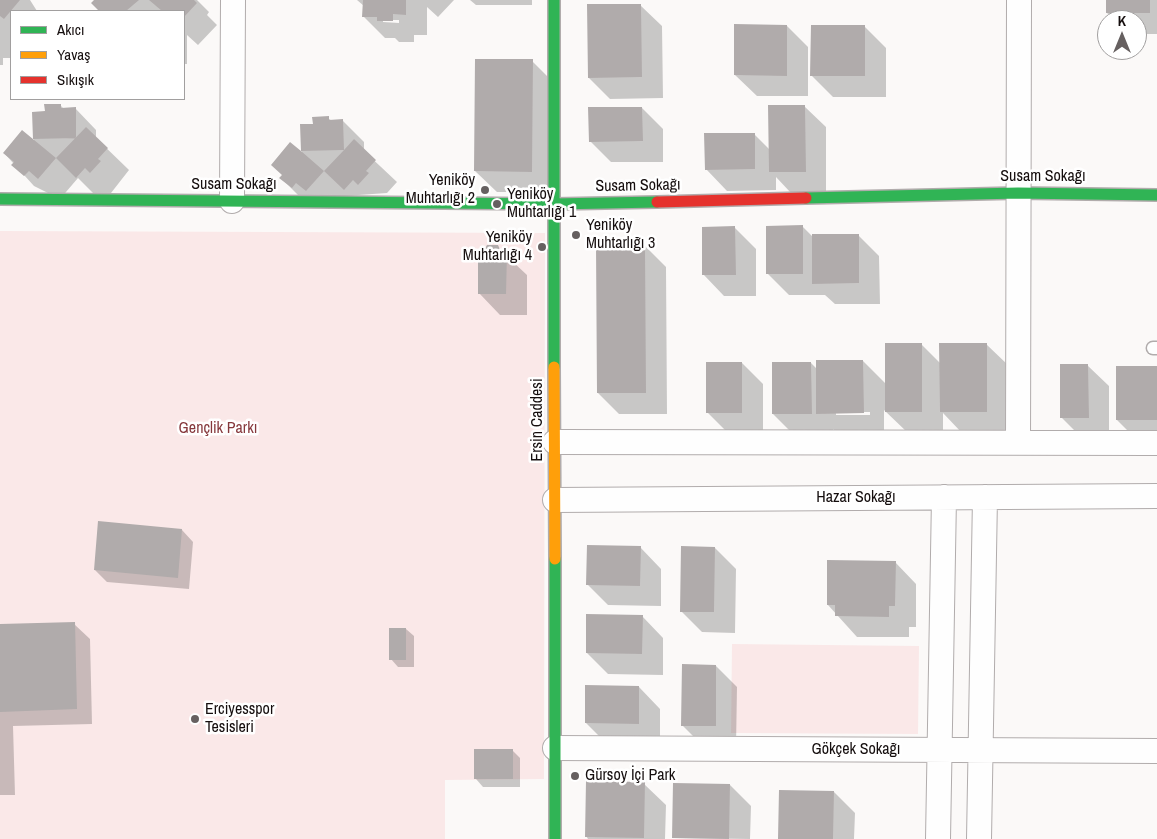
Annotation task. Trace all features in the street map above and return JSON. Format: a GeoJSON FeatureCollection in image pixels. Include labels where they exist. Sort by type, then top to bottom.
{"type":"FeatureCollection","features":[{"type":"Feature","properties":{"kind":"street"},"geometry":{"type":"LineString","coordinates":[[232,201],[233,0]]}},
{"type":"Feature","properties":{"kind":"street","name":"Ersin Caddesi"},"geometry":{"type":"LineString","coordinates":[[554,0],[555,839]]}},
{"type":"Feature","properties":{"kind":"street"},"geometry":{"type":"LineString","coordinates":[[1018,443],[1019,0]]}},
{"type":"Feature","properties":{"kind":"street","name":"Susam Sokağı"},"geometry":{"type":"LineString","coordinates":[[0,199],[554,204],[1018,193],[1157,195]]}},
{"type":"Feature","properties":{"kind":"street"},"geometry":{"type":"LineString","coordinates":[[555,442],[1157,443]]}},
{"type":"Feature","properties":{"kind":"street","name":"Hazar Sokağı"},"geometry":{"type":"LineString","coordinates":[[555,500],[1157,496]]}},
{"type":"Feature","properties":{"kind":"street"},"geometry":{"type":"LineString","coordinates":[[938,839],[944,497]]}},
{"type":"Feature","properties":{"kind":"street"},"geometry":{"type":"LineString","coordinates":[[979,839],[985,497]]}},
{"type":"Feature","properties":{"kind":"street","name":"Gökçek Sokağı"},"geometry":{"type":"LineString","coordinates":[[555,748],[1157,751]]}},
{"type":"Feature","properties":{"kind":"green space","name":"Gençlik Parkı"},"geometry":{"type":"Polygon","coordinates":[[[0,231],[545,233],[544,779],[445,780],[445,839],[0,839],[0,231]]]}},
{"type":"Feature","properties":{"kind":"green space"},"geometry":{"type":"Polygon","coordinates":[[[732,644],[919,646],[918,734],[731,733],[732,644]]]}},
{"type":"Feature","properties":{"kind":"building"},"geometry":{"type":"Polygon","coordinates":[[[0,0],[20,0],[4,19],[0,16],[0,0]]]}},
{"type":"Feature","properties":{"kind":"building"},"geometry":{"type":"Polygon","coordinates":[[[94,0],[139,0],[127,10],[98,10],[91,3],[94,0]]]}},
{"type":"Feature","properties":{"kind":"building"},"geometry":{"type":"Polygon","coordinates":[[[149,0],[194,0],[197,3],[185,16],[185,10],[161,10],[149,0]]]}},
{"type":"Feature","properties":{"kind":"building"},"geometry":{"type":"Polygon","coordinates":[[[363,0],[406,0],[406,15],[393,14],[393,21],[377,21],[377,17],[362,17],[363,0]]]}},
{"type":"Feature","properties":{"kind":"building"},"geometry":{"type":"Polygon","coordinates":[[[1106,0],[1150,0],[1150,13],[1147,13],[1147,10],[1106,10],[1106,0]]]}},
{"type":"Feature","properties":{"kind":"building"},"geometry":{"type":"Polygon","coordinates":[[[587,4],[641,4],[642,77],[588,78],[587,4]]]}},
{"type":"Feature","properties":{"kind":"building"},"geometry":{"type":"Polygon","coordinates":[[[734,24],[787,25],[787,76],[734,75],[734,24]]]}},
{"type":"Feature","properties":{"kind":"building"},"geometry":{"type":"Polygon","coordinates":[[[811,25],[865,25],[865,76],[810,76],[811,25]]]}},
{"type":"Feature","properties":{"kind":"building"},"geometry":{"type":"Polygon","coordinates":[[[475,59],[533,59],[532,172],[474,171],[475,59]]]}},
{"type":"Feature","properties":{"kind":"building"},"geometry":{"type":"Polygon","coordinates":[[[44,104],[61,104],[61,108],[76,107],[76,138],[33,139],[32,112],[45,111],[44,104]]]}},
{"type":"Feature","properties":{"kind":"building"},"geometry":{"type":"Polygon","coordinates":[[[768,105],[805,105],[806,172],[769,172],[768,105]]]}},
{"type":"Feature","properties":{"kind":"building"},"geometry":{"type":"Polygon","coordinates":[[[588,107],[642,107],[643,141],[589,142],[588,107]]]}},
{"type":"Feature","properties":{"kind":"building"},"geometry":{"type":"Polygon","coordinates":[[[329,116],[329,120],[343,119],[344,150],[301,151],[300,124],[313,124],[312,117],[329,116]]]}},
{"type":"Feature","properties":{"kind":"building"},"geometry":{"type":"Polygon","coordinates":[[[86,127],[108,148],[98,159],[101,161],[90,173],[85,168],[76,178],[56,158],[86,127]]]}},
{"type":"Feature","properties":{"kind":"building"},"geometry":{"type":"Polygon","coordinates":[[[22,130],[56,158],[38,179],[29,171],[24,176],[11,165],[14,162],[3,153],[22,130]]]}},
{"type":"Feature","properties":{"kind":"building"},"geometry":{"type":"Polygon","coordinates":[[[704,133],[755,133],[755,169],[705,170],[704,133]]]}},
{"type":"Feature","properties":{"kind":"building"},"geometry":{"type":"Polygon","coordinates":[[[354,139],[376,160],[366,171],[369,173],[358,185],[353,180],[344,190],[324,171],[354,139]]]}},
{"type":"Feature","properties":{"kind":"building"},"geometry":{"type":"Polygon","coordinates":[[[290,142],[324,171],[306,191],[296,183],[292,188],[279,178],[282,175],[271,165],[290,142]]]}},
{"type":"Feature","properties":{"kind":"building"},"geometry":{"type":"Polygon","coordinates":[[[803,225],[803,274],[766,274],[766,226],[803,225]]]}},
{"type":"Feature","properties":{"kind":"building"},"geometry":{"type":"Polygon","coordinates":[[[735,226],[736,275],[702,275],[702,227],[735,226]]]}},
{"type":"Feature","properties":{"kind":"building"},"geometry":{"type":"Polygon","coordinates":[[[812,234],[859,234],[859,283],[812,284],[812,234]]]}},
{"type":"Feature","properties":{"kind":"building"},"geometry":{"type":"Polygon","coordinates":[[[487,245],[498,245],[501,252],[507,252],[506,294],[478,294],[478,256],[481,256],[487,245]]]}},
{"type":"Feature","properties":{"kind":"building"},"geometry":{"type":"Polygon","coordinates":[[[596,245],[645,245],[646,393],[597,393],[596,245]]]}},
{"type":"Feature","properties":{"kind":"building"},"geometry":{"type":"Polygon","coordinates":[[[885,343],[922,343],[922,412],[885,412],[885,343]]]}},
{"type":"Feature","properties":{"kind":"building"},"geometry":{"type":"Polygon","coordinates":[[[939,343],[987,343],[987,412],[940,412],[939,343]]]}},
{"type":"Feature","properties":{"kind":"building"},"geometry":{"type":"Polygon","coordinates":[[[816,360],[863,360],[864,413],[816,414],[816,360]]]}},
{"type":"Feature","properties":{"kind":"building"},"geometry":{"type":"Polygon","coordinates":[[[706,362],[742,362],[742,413],[706,413],[706,362]]]}},
{"type":"Feature","properties":{"kind":"building"},"geometry":{"type":"Polygon","coordinates":[[[772,362],[811,362],[812,414],[772,414],[772,362]]]}},
{"type":"Feature","properties":{"kind":"building"},"geometry":{"type":"Polygon","coordinates":[[[1060,364],[1088,364],[1089,418],[1060,418],[1060,364]]]}},
{"type":"Feature","properties":{"kind":"building"},"geometry":{"type":"Polygon","coordinates":[[[1116,366],[1157,366],[1157,420],[1116,420],[1116,366]]]}},
{"type":"Feature","properties":{"kind":"building"},"geometry":{"type":"Polygon","coordinates":[[[98,521],[182,529],[178,578],[94,570],[98,521]]]}},
{"type":"Feature","properties":{"kind":"building"},"geometry":{"type":"Polygon","coordinates":[[[587,545],[641,546],[640,586],[586,585],[587,545]]]}},
{"type":"Feature","properties":{"kind":"building"},"geometry":{"type":"Polygon","coordinates":[[[681,546],[715,547],[714,612],[680,612],[681,546]]]}},
{"type":"Feature","properties":{"kind":"building"},"geometry":{"type":"Polygon","coordinates":[[[827,560],[896,561],[895,606],[889,606],[889,617],[835,616],[835,605],[827,605],[827,560]]]}},
{"type":"Feature","properties":{"kind":"building"},"geometry":{"type":"Polygon","coordinates":[[[586,614],[643,615],[642,654],[586,653],[586,614]]]}},
{"type":"Feature","properties":{"kind":"building"},"geometry":{"type":"Polygon","coordinates":[[[75,622],[77,709],[0,712],[0,624],[75,622]]]}},
{"type":"Feature","properties":{"kind":"building"},"geometry":{"type":"Polygon","coordinates":[[[389,628],[406,628],[406,660],[389,660],[389,628]]]}},
{"type":"Feature","properties":{"kind":"building"},"geometry":{"type":"Polygon","coordinates":[[[682,664],[716,665],[716,726],[681,726],[682,664]]]}},
{"type":"Feature","properties":{"kind":"building"},"geometry":{"type":"Polygon","coordinates":[[[585,685],[639,686],[639,724],[585,723],[585,685]]]}},
{"type":"Feature","properties":{"kind":"building"},"geometry":{"type":"Polygon","coordinates":[[[474,749],[513,749],[513,779],[474,779],[474,749]]]}},
{"type":"Feature","properties":{"kind":"building"},"geometry":{"type":"Polygon","coordinates":[[[586,781],[645,782],[644,838],[585,837],[586,781]]]}},
{"type":"Feature","properties":{"kind":"building"},"geometry":{"type":"Polygon","coordinates":[[[673,783],[730,784],[729,839],[672,838],[673,783]]]}},
{"type":"Feature","properties":{"kind":"building"},"geometry":{"type":"Polygon","coordinates":[[[779,790],[834,791],[833,839],[778,839],[779,790]]]}},
{"type":"Feature","properties":{"kind":"traffic: fast"},"geometry":{"type":"LineString","coordinates":[[554,0],[554,367]]}},
{"type":"Feature","properties":{"kind":"traffic: fast"},"geometry":{"type":"LineString","coordinates":[[806,198],[1018,193],[1157,195]]}},
{"type":"Feature","properties":{"kind":"traffic: fast"},"geometry":{"type":"LineString","coordinates":[[0,199],[554,204],[657,202]]}},
{"type":"Feature","properties":{"kind":"traffic: fast"},"geometry":{"type":"LineString","coordinates":[[555,559],[555,839]]}},
{"type":"Feature","properties":{"kind":"traffic: slow"},"geometry":{"type":"LineString","coordinates":[[554,367],[555,559]]}},
{"type":"Feature","properties":{"kind":"traffic: jam"},"geometry":{"type":"LineString","coordinates":[[657,202],[806,198]]}},
{"type":"Feature","properties":{"kind":"place","name":"Yeniköy Muhtarlığı 2"},"geometry":{"type":"Point","coordinates":[485,190]}},
{"type":"Feature","properties":{"kind":"place","name":"Yeniköy Muhtarlığı 1"},"geometry":{"type":"Point","coordinates":[497,204]}},
{"type":"Feature","properties":{"kind":"place","name":"Yeniköy Muhtarlığı 3"},"geometry":{"type":"Point","coordinates":[576,235]}},
{"type":"Feature","properties":{"kind":"place","name":"Yeniköy Muhtarlığı 4"},"geometry":{"type":"Point","coordinates":[542,247]}},
{"type":"Feature","properties":{"kind":"place","name":"Erciyesspor Tesisleri"},"geometry":{"type":"Point","coordinates":[195,719]}},
{"type":"Feature","properties":{"kind":"place","name":"Gürsoy İçi Park"},"geometry":{"type":"Point","coordinates":[575,776]}}]}
